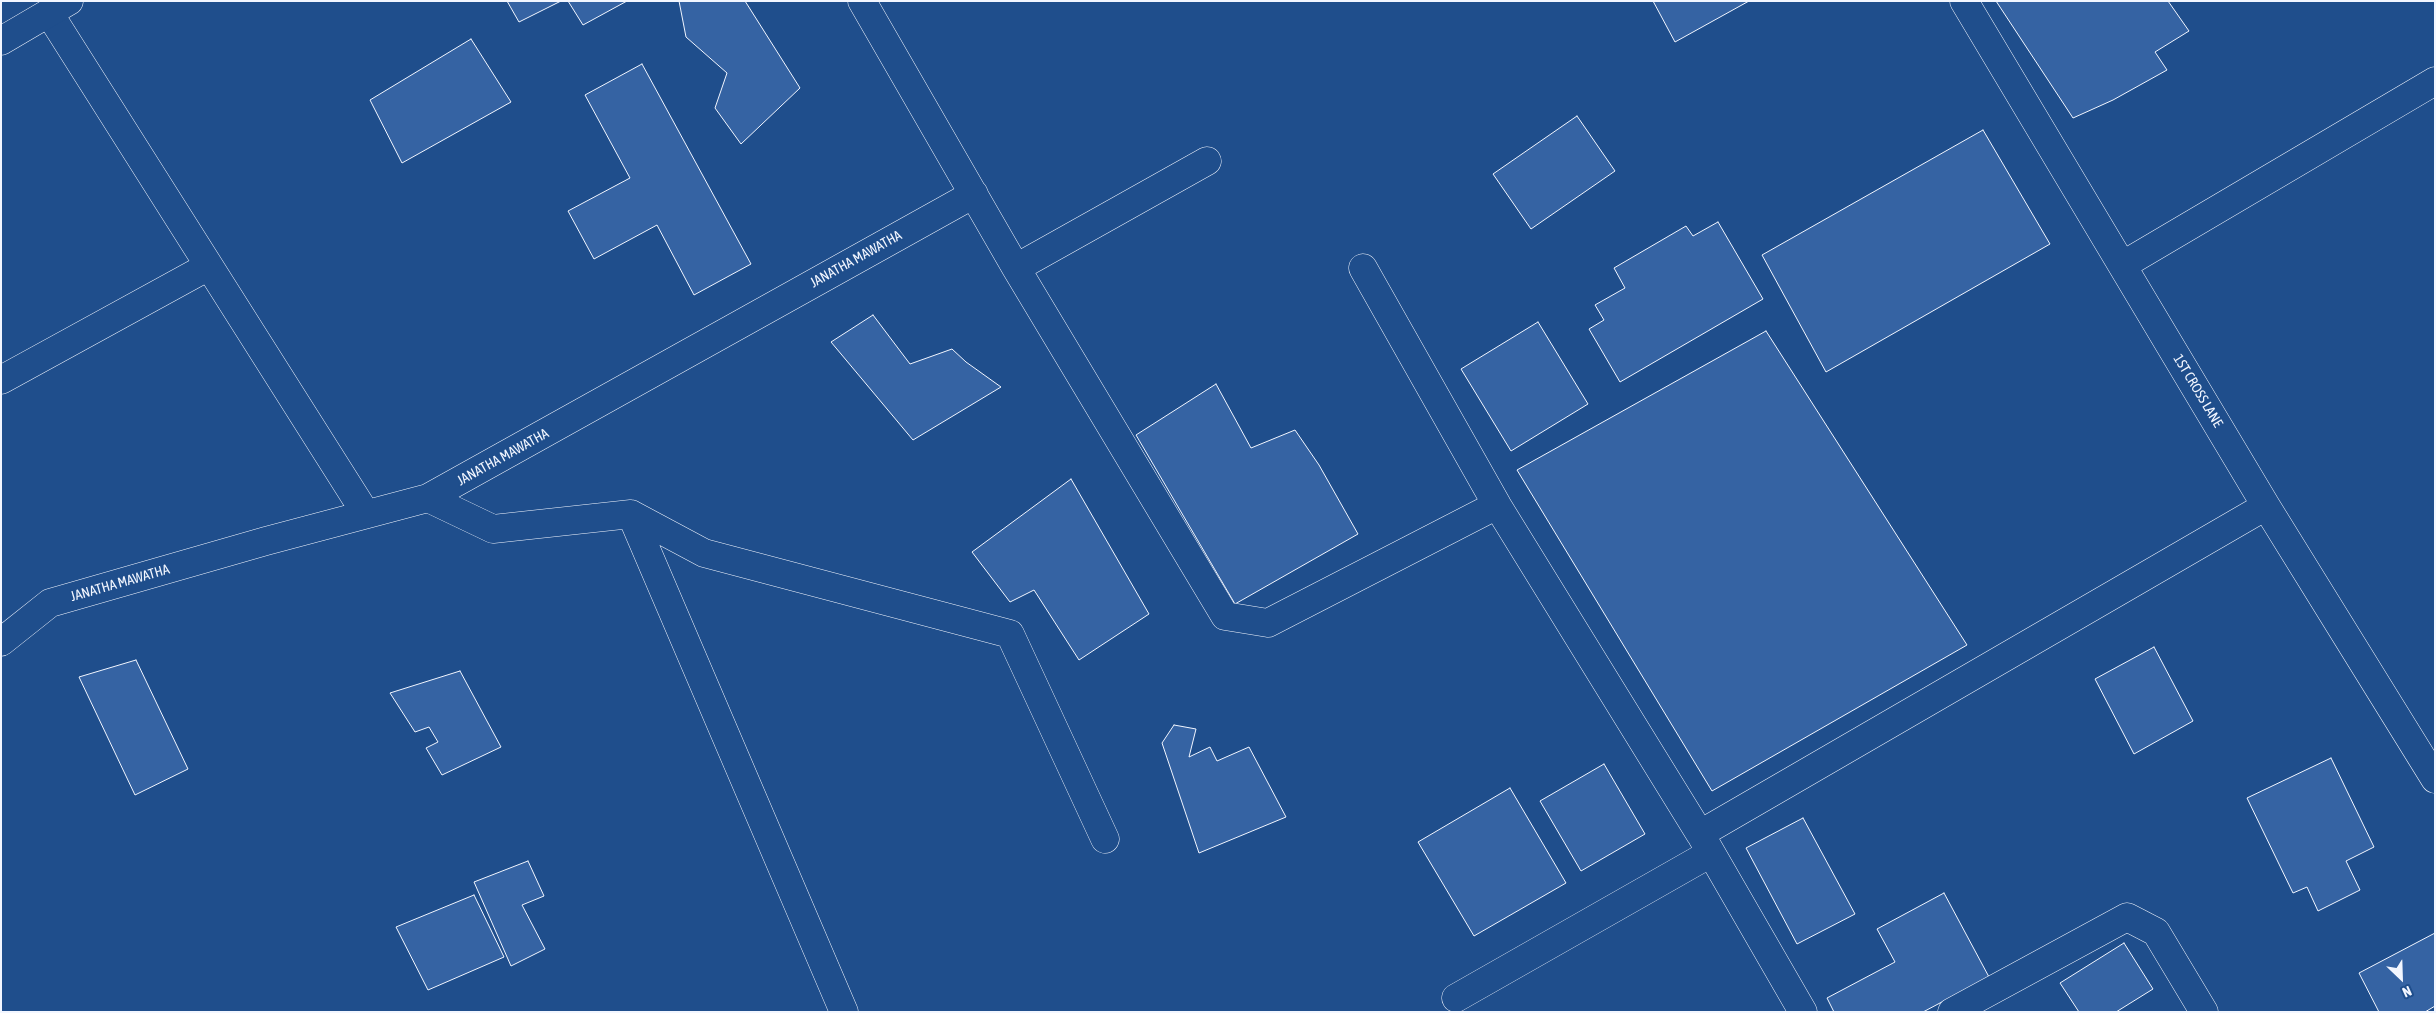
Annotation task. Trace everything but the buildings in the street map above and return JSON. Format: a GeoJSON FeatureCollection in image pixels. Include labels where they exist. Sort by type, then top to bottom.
{"type":"FeatureCollection","features":[{"type":"Feature","properties":{"kind":"street"},"geometry":{"type":"LineString","coordinates":[[862,1],[1016,268],[1225,616],[1268,624],[1497,506]]}},
{"type":"Feature","properties":{"kind":"street","name":"1ST CROSS LANE"},"geometry":{"type":"LineString","coordinates":[[1964,1],[2266,506],[2435,779]]}},
{"type":"Feature","properties":{"kind":"street"},"geometry":{"type":"LineString","coordinates":[[1,41],[59,7],[208,266],[366,514]]}},
{"type":"Feature","properties":{"kind":"street"},"geometry":{"type":"LineString","coordinates":[[2123,265],[2435,81]]}},
{"type":"Feature","properties":{"kind":"street"},"geometry":{"type":"LineString","coordinates":[[1016,268],[1207,161]]}},
{"type":"Feature","properties":{"kind":"street","name":"JANATHA MAWATHA"},"geometry":{"type":"LineString","coordinates":[[1,642],[50,603],[428,498],[974,194]]}},
{"type":"Feature","properties":{"kind":"street"},"geometry":{"type":"LineString","coordinates":[[1,380],[208,266]]}},
{"type":"Feature","properties":{"kind":"street"},"geometry":{"type":"LineString","coordinates":[[1363,268],[1497,506],[1706,843],[1803,1012]]}},
{"type":"Feature","properties":{"kind":"street"},"geometry":{"type":"LineString","coordinates":[[428,498],[493,529],[631,514],[704,553],[1010,634],[1105,839]]}},
{"type":"Feature","properties":{"kind":"street"},"geometry":{"type":"LineString","coordinates":[[1456,998],[1706,843],[2266,506]]}},
{"type":"Feature","properties":{"kind":"street"},"geometry":{"type":"LineString","coordinates":[[631,514],[844,1012]]}},
{"type":"Feature","properties":{"kind":"street"},"geometry":{"type":"LineString","coordinates":[[1952,1012],[2127,917],[2156,932],[2204,1012]]}}]}
